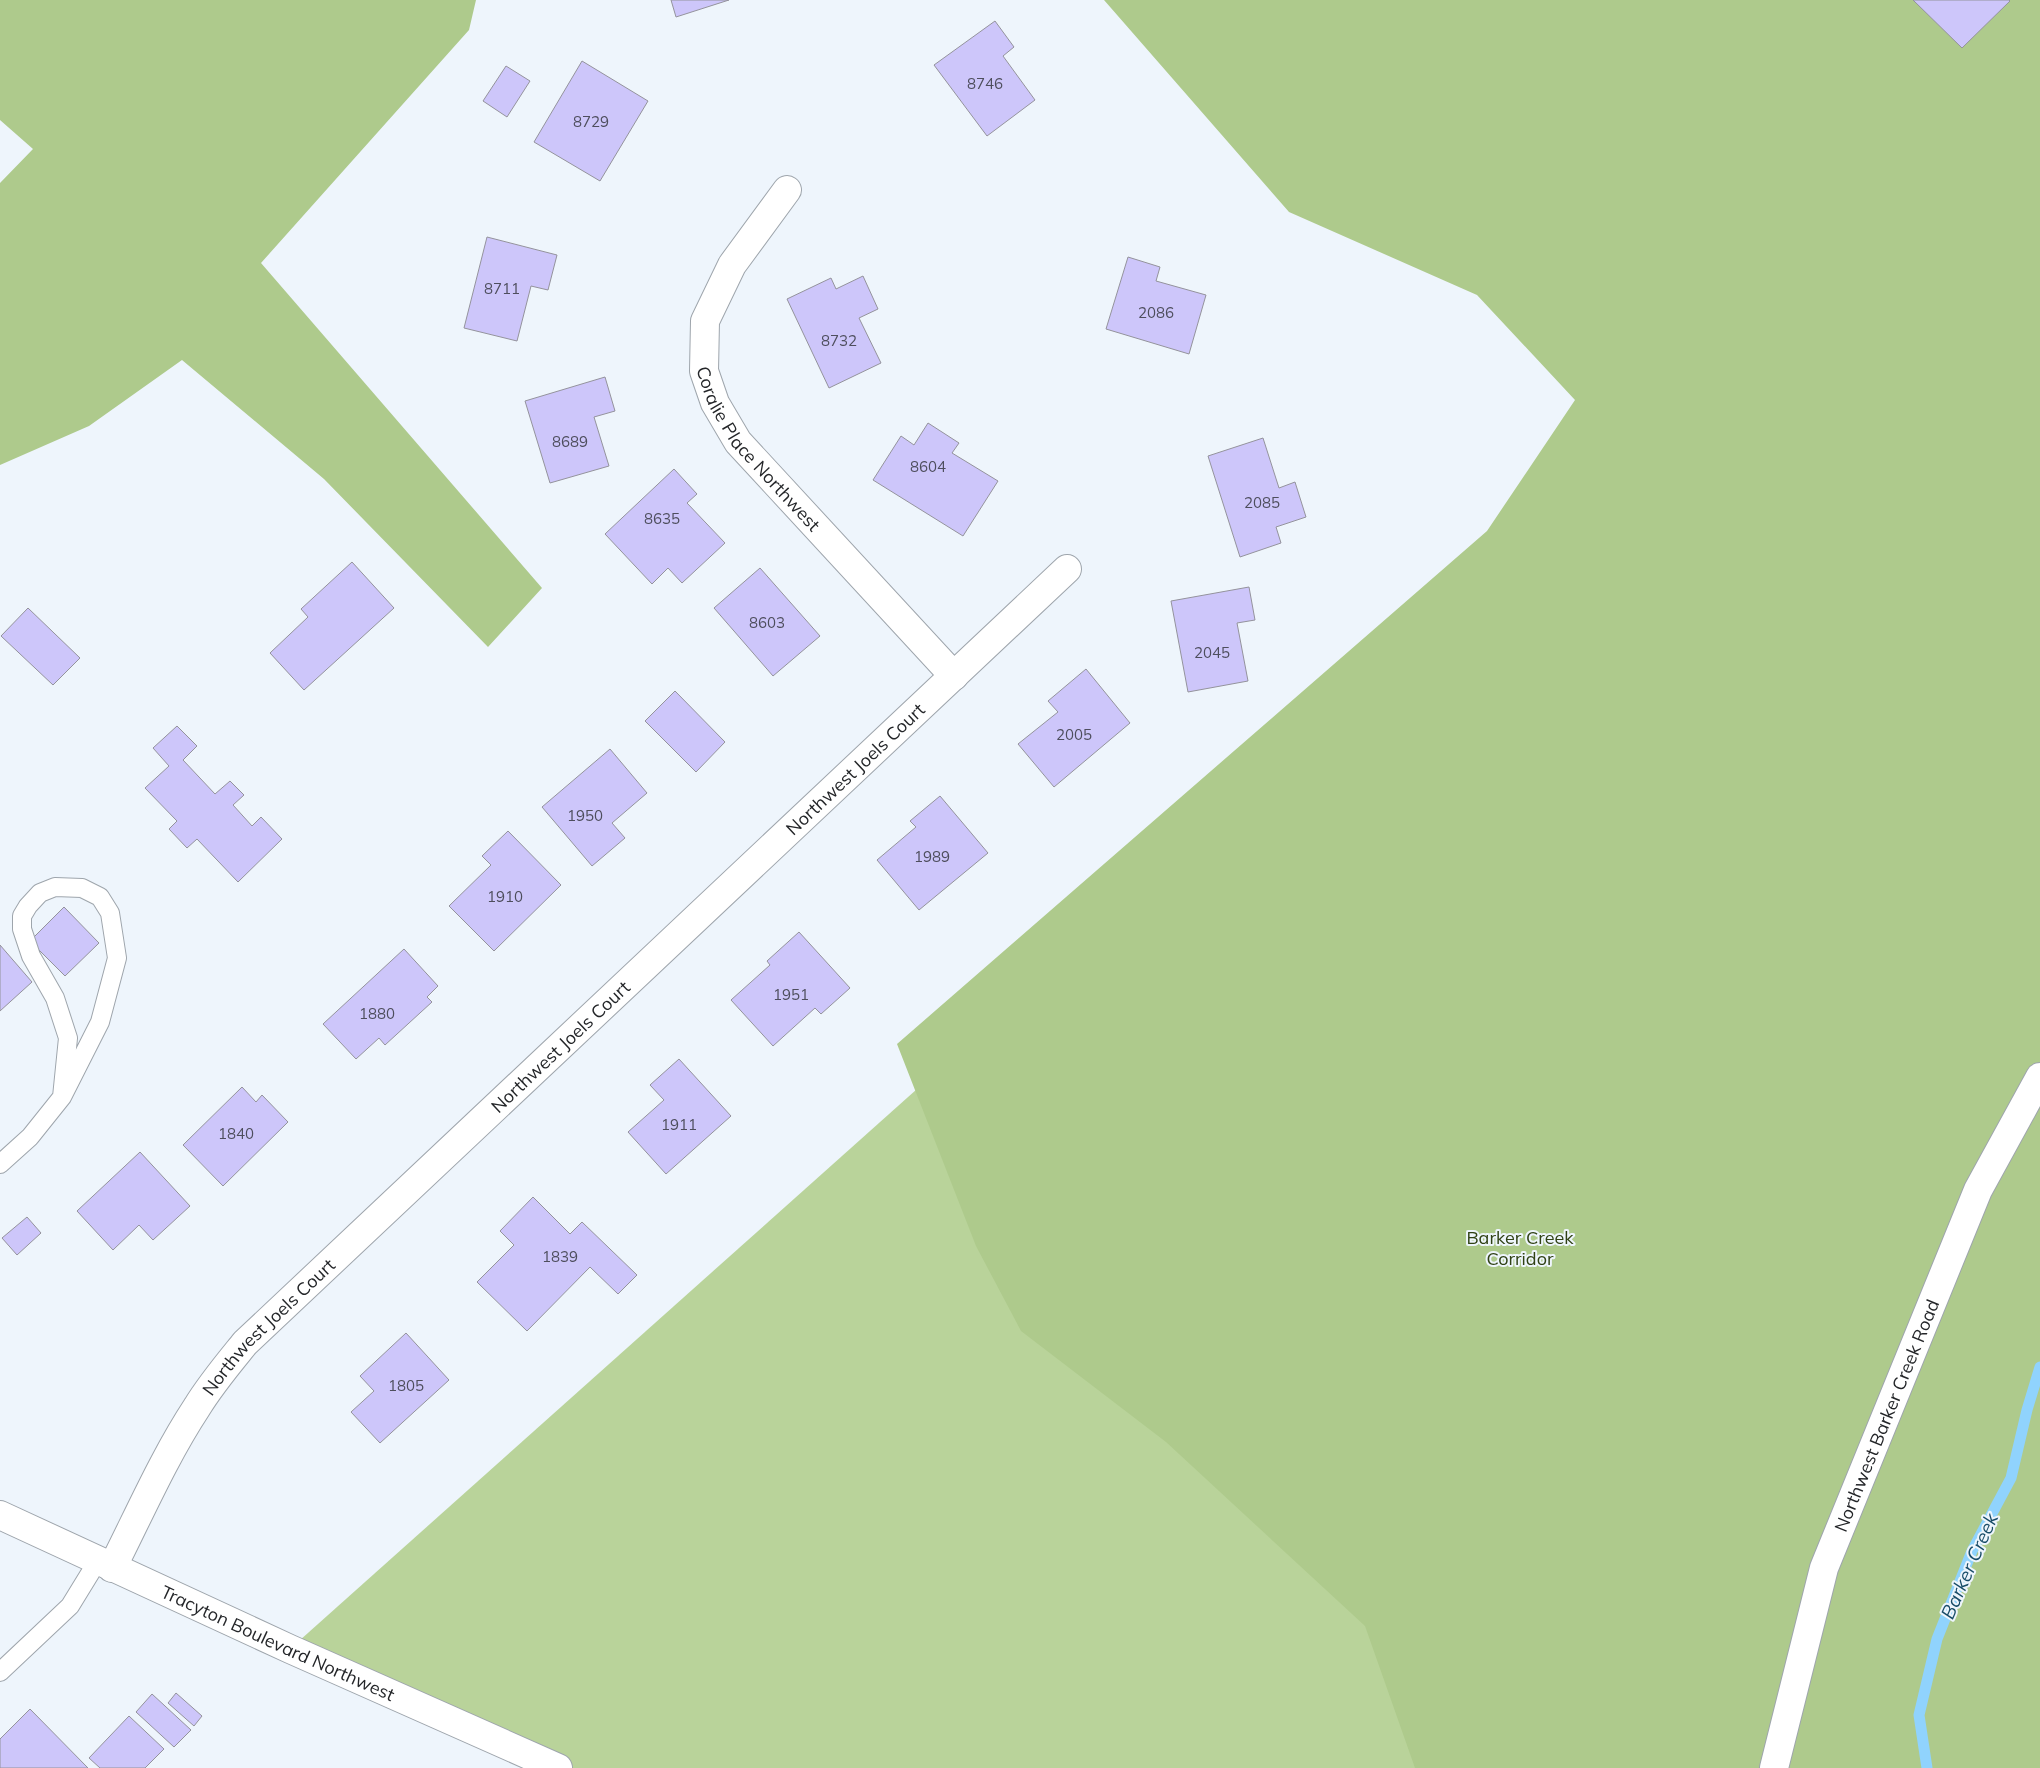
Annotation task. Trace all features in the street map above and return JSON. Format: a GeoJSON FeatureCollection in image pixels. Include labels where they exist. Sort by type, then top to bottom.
{"type":"FeatureCollection","features":[{"type":"Feature","properties":{"kind":"street","name":"Coralie Place Northwest"},"geometry":{"type":"LineString","coordinates":[[787,190],[732,265],[705,321],[704,371],[714,403],[738,442],[954,676]]}},
{"type":"Feature","properties":{"kind":"street","name":"Northwest Joels Court"},"geometry":{"type":"LineString","coordinates":[[104,1565],[196,1408],[218,1375],[245,1343],[1067,569]]}},
{"type":"Feature","properties":{"kind":"street","name":"Northwest Barker Creek Road"},"geometry":{"type":"LineString","coordinates":[[1774,1768],[1824,1568],[1978,1190],[2040,1077]]}},
{"type":"Feature","properties":{"kind":"street","name":"Tracyton Boulevard Northwest"},"geometry":{"type":"LineString","coordinates":[[0,1516],[104,1565],[558,1768]]}},
{"type":"Feature","properties":{"kind":"lane"},"geometry":{"type":"LineString","coordinates":[[0,1164],[30,1136],[62,1097],[100,1022],[117,958],[110,913],[100,896],[82,888],[55,887],[40,893],[28,906],[22,916],[22,929],[31,956],[55,998],[68,1038],[62,1097]]}},
{"type":"Feature","properties":{"kind":"lane"},"geometry":{"type":"LineString","coordinates":[[0,1672],[70,1606],[104,1565]]}},
{"type":"Feature","properties":{"kind":"green space"},"geometry":{"type":"Polygon","coordinates":[[[0,0],[476,0],[469,30],[261,263],[542,588],[488,647],[324,479],[182,360],[89,426],[0,465],[0,183],[33,149],[0,120],[0,0]]]}},
{"type":"Feature","properties":{"kind":"green space","name":"Barker Creek Corridor"},"geometry":{"type":"Polygon","coordinates":[[[1104,0],[2040,0],[2040,1768],[1415,1768],[1365,1626],[1166,1442],[1021,1331],[976,1246],[897,1044],[1487,531],[1575,400],[1477,295],[1289,212],[1104,0]]]}},
{"type":"Feature","properties":{"kind":"green space","name":"Barker Creek Corridor"},"geometry":{"type":"Polygon","coordinates":[[[2040,86],[2040,1458],[1979,1768],[558,1768],[290,1649],[2040,86]]]}},
{"type":"Feature","properties":{"kind":"building"},"geometry":{"type":"Polygon","coordinates":[[[671,0],[729,0],[676,17],[671,0]]]}},
{"type":"Feature","properties":{"kind":"building"},"geometry":{"type":"Polygon","coordinates":[[[1913,0],[2009,0],[2010,1],[1962,48],[1913,0]]]}},
{"type":"Feature","properties":{"kind":"building"},"geometry":{"type":"Polygon","coordinates":[[[995,21],[1014,47],[1003,56],[1035,100],[987,136],[934,65],[995,21]]]}},
{"type":"Feature","properties":{"kind":"building"},"geometry":{"type":"Polygon","coordinates":[[[582,61],[648,101],[600,181],[534,142],[582,61]]]}},
{"type":"Feature","properties":{"kind":"building"},"geometry":{"type":"Polygon","coordinates":[[[506,66],[530,81],[507,117],[483,101],[506,66]]]}},
{"type":"Feature","properties":{"kind":"building"},"geometry":{"type":"Polygon","coordinates":[[[487,237],[557,255],[548,290],[531,286],[517,341],[464,328],[487,237]]]}},
{"type":"Feature","properties":{"kind":"building"},"geometry":{"type":"Polygon","coordinates":[[[1128,257],[1160,267],[1156,281],[1206,295],[1189,354],[1106,329],[1128,257]]]}},
{"type":"Feature","properties":{"kind":"building"},"geometry":{"type":"Polygon","coordinates":[[[863,276],[878,309],[859,318],[881,363],[829,388],[787,299],[831,278],[836,289],[863,276]]]}},
{"type":"Feature","properties":{"kind":"building"},"geometry":{"type":"Polygon","coordinates":[[[605,377],[615,411],[594,417],[609,466],[550,483],[525,401],[605,377]]]}},
{"type":"Feature","properties":{"kind":"building"},"geometry":{"type":"Polygon","coordinates":[[[928,423],[959,443],[952,453],[998,481],[963,536],[873,480],[901,436],[914,445],[928,423]]]}},
{"type":"Feature","properties":{"kind":"building"},"geometry":{"type":"Polygon","coordinates":[[[1263,438],[1279,488],[1295,482],[1306,517],[1276,527],[1281,543],[1240,557],[1208,456],[1263,438]]]}},
{"type":"Feature","properties":{"kind":"building"},"geometry":{"type":"Polygon","coordinates":[[[674,469],[697,494],[687,503],[725,543],[682,583],[668,568],[652,584],[605,534],[674,469]]]}},
{"type":"Feature","properties":{"kind":"building"},"geometry":{"type":"Polygon","coordinates":[[[352,562],[394,608],[304,690],[270,653],[308,617],[301,609],[352,562]]]}},
{"type":"Feature","properties":{"kind":"building"},"geometry":{"type":"Polygon","coordinates":[[[760,568],[820,636],[773,676],[714,608],[760,568]]]}},
{"type":"Feature","properties":{"kind":"building"},"geometry":{"type":"Polygon","coordinates":[[[1249,587],[1255,620],[1237,623],[1248,681],[1188,692],[1171,601],[1249,587]]]}},
{"type":"Feature","properties":{"kind":"building"},"geometry":{"type":"Polygon","coordinates":[[[28,608],[80,658],[53,685],[1,636],[28,608]]]}},
{"type":"Feature","properties":{"kind":"building"},"geometry":{"type":"Polygon","coordinates":[[[1086,669],[1130,723],[1054,787],[1018,744],[1058,712],[1048,701],[1086,669]]]}},
{"type":"Feature","properties":{"kind":"building"},"geometry":{"type":"Polygon","coordinates":[[[675,691],[725,742],[696,772],[645,721],[675,691]]]}},
{"type":"Feature","properties":{"kind":"building"},"geometry":{"type":"Polygon","coordinates":[[[177,726],[197,746],[183,760],[215,794],[230,781],[244,795],[233,805],[252,826],[261,817],[282,839],[238,882],[197,839],[187,848],[169,829],[177,821],[145,788],[169,766],[153,748],[177,726]]]}},
{"type":"Feature","properties":{"kind":"building"},"geometry":{"type":"Polygon","coordinates":[[[610,749],[647,793],[612,823],[625,838],[592,866],[542,807],[610,749]]]}},
{"type":"Feature","properties":{"kind":"building"},"geometry":{"type":"Polygon","coordinates":[[[940,796],[988,853],[919,910],[877,860],[916,827],[910,821],[940,796]]]}},
{"type":"Feature","properties":{"kind":"building"},"geometry":{"type":"Polygon","coordinates":[[[508,831],[561,885],[494,951],[449,906],[491,865],[482,856],[508,831]]]}},
{"type":"Feature","properties":{"kind":"building"},"geometry":{"type":"Polygon","coordinates":[[[64,907],[99,943],[65,976],[30,941],[64,907]]]}},
{"type":"Feature","properties":{"kind":"building"},"geometry":{"type":"Polygon","coordinates":[[[799,932],[850,988],[821,1014],[815,1008],[773,1046],[731,1000],[770,965],[767,961],[799,932]]]}},
{"type":"Feature","properties":{"kind":"building"},"geometry":{"type":"Polygon","coordinates":[[[0,945],[32,982],[0,1011],[0,945]]]}},
{"type":"Feature","properties":{"kind":"building"},"geometry":{"type":"Polygon","coordinates":[[[404,949],[438,986],[427,997],[432,1002],[385,1045],[379,1038],[356,1059],[323,1024],[404,949]]]}},
{"type":"Feature","properties":{"kind":"building"},"geometry":{"type":"Polygon","coordinates":[[[679,1059],[731,1116],[666,1174],[628,1132],[664,1100],[650,1085],[679,1059]]]}},
{"type":"Feature","properties":{"kind":"building"},"geometry":{"type":"Polygon","coordinates":[[[242,1087],[256,1102],[262,1095],[288,1122],[223,1186],[183,1145],[242,1087]]]}},
{"type":"Feature","properties":{"kind":"building"},"geometry":{"type":"Polygon","coordinates":[[[140,1152],[190,1206],[153,1240],[139,1225],[113,1250],[77,1211],[140,1152]]]}},
{"type":"Feature","properties":{"kind":"building"},"geometry":{"type":"Polygon","coordinates":[[[533,1197],[570,1234],[582,1222],[637,1275],[618,1294],[590,1267],[527,1331],[477,1282],[514,1245],[500,1231],[533,1197]]]}},
{"type":"Feature","properties":{"kind":"building"},"geometry":{"type":"Polygon","coordinates":[[[27,1217],[41,1233],[17,1255],[2,1238],[27,1217]]]}},
{"type":"Feature","properties":{"kind":"building"},"geometry":{"type":"Polygon","coordinates":[[[406,1333],[449,1380],[380,1443],[351,1412],[374,1391],[360,1376],[406,1333]]]}},
{"type":"Feature","properties":{"kind":"building"},"geometry":{"type":"Polygon","coordinates":[[[176,1693],[202,1716],[194,1726],[168,1703],[176,1693]]]}},
{"type":"Feature","properties":{"kind":"building"},"geometry":{"type":"Polygon","coordinates":[[[152,1694],[191,1730],[174,1747],[136,1712],[152,1694]]]}},
{"type":"Feature","properties":{"kind":"building"},"geometry":{"type":"Polygon","coordinates":[[[30,1709],[88,1768],[0,1768],[0,1739],[30,1709]]]}},
{"type":"Feature","properties":{"kind":"building"},"geometry":{"type":"Polygon","coordinates":[[[129,1716],[164,1749],[145,1768],[100,1768],[89,1758],[129,1716]]]}},
{"type":"Feature","properties":{"kind":"waterway","name":"Barker Creek"},"geometry":{"type":"LineString","coordinates":[[1927,1768],[1919,1715],[1937,1639],[1972,1551],[2011,1478],[2027,1410],[2040,1367]]}}]}
